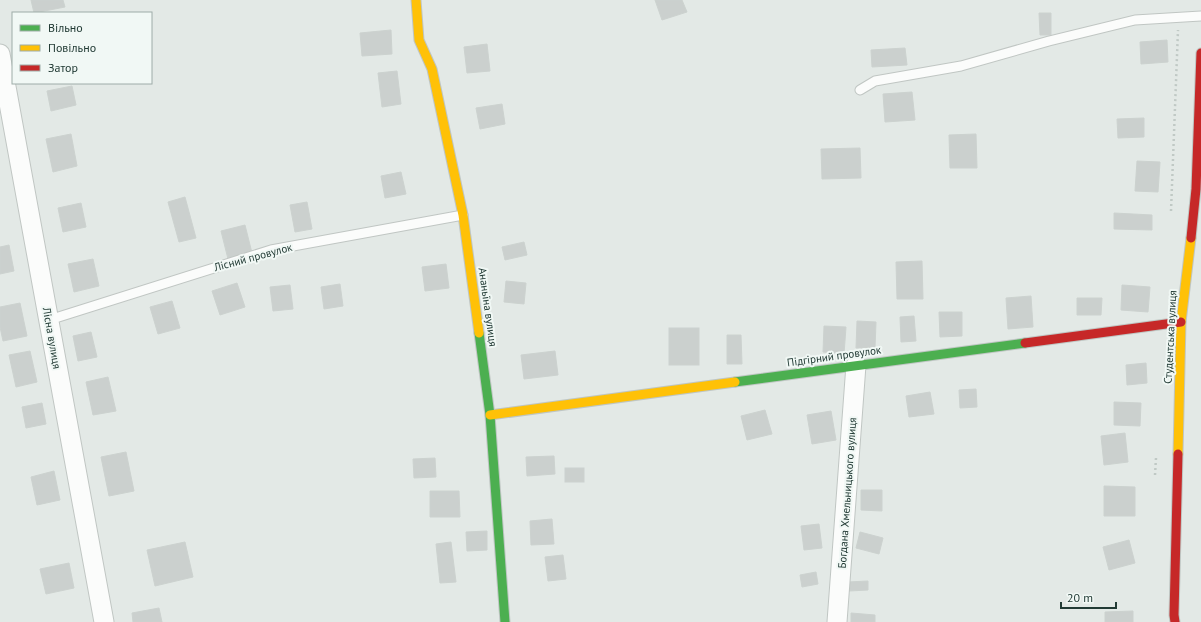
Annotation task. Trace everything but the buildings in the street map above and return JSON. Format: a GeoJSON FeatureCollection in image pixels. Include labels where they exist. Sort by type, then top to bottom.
{"type":"FeatureCollection","features":[{"type":"Feature","properties":{"kind":"street","name":"Ананьїна вулиця"},"geometry":{"type":"LineString","coordinates":[[416,0],[419,40],[432,69],[463,215],[490,415],[505,622]]}},
{"type":"Feature","properties":{"kind":"street","name":"Студентська вулиця"},"geometry":{"type":"LineString","coordinates":[[1175,622],[1181,322],[1196,189],[1201,53]]}},
{"type":"Feature","properties":{"kind":"street","name":"Лісна вулиця"},"geometry":{"type":"LineString","coordinates":[[0,54],[104,622]]}},
{"type":"Feature","properties":{"kind":"street","name":"Підгірний провулок"},"geometry":{"type":"LineString","coordinates":[[490,415],[1181,322]]}},
{"type":"Feature","properties":{"kind":"street","name":"Богдана Хмельницького вулиця"},"geometry":{"type":"LineString","coordinates":[[837,622],[856,365]]}},
{"type":"Feature","properties":{"kind":"lane"},"geometry":{"type":"LineString","coordinates":[[860,90],[875,82],[961,66],[1049,41],[1136,20],[1201,16]]}},
{"type":"Feature","properties":{"kind":"lane","name":"Лісний провулок"},"geometry":{"type":"LineString","coordinates":[[49,320],[271,250],[463,215]]}},
{"type":"Feature","properties":{"kind":"traffic: fast"},"geometry":{"type":"LineString","coordinates":[[479,333],[490,415],[505,622]]}},
{"type":"Feature","properties":{"kind":"traffic: fast"},"geometry":{"type":"LineString","coordinates":[[735,382],[1025,343]]}},
{"type":"Feature","properties":{"kind":"traffic: slow"},"geometry":{"type":"LineString","coordinates":[[416,0],[419,40],[432,69],[463,215],[479,333]]}},
{"type":"Feature","properties":{"kind":"traffic: slow"},"geometry":{"type":"LineString","coordinates":[[1178,454],[1181,322],[1191,238]]}},
{"type":"Feature","properties":{"kind":"traffic: slow"},"geometry":{"type":"LineString","coordinates":[[490,415],[735,382]]}},
{"type":"Feature","properties":{"kind":"traffic: jam"},"geometry":{"type":"LineString","coordinates":[[1191,238],[1196,189],[1201,53]]}},
{"type":"Feature","properties":{"kind":"traffic: jam"},"geometry":{"type":"LineString","coordinates":[[1025,343],[1181,322]]}},
{"type":"Feature","properties":{"kind":"traffic: jam"},"geometry":{"type":"LineString","coordinates":[[1175,622],[1178,454]]}}]}
